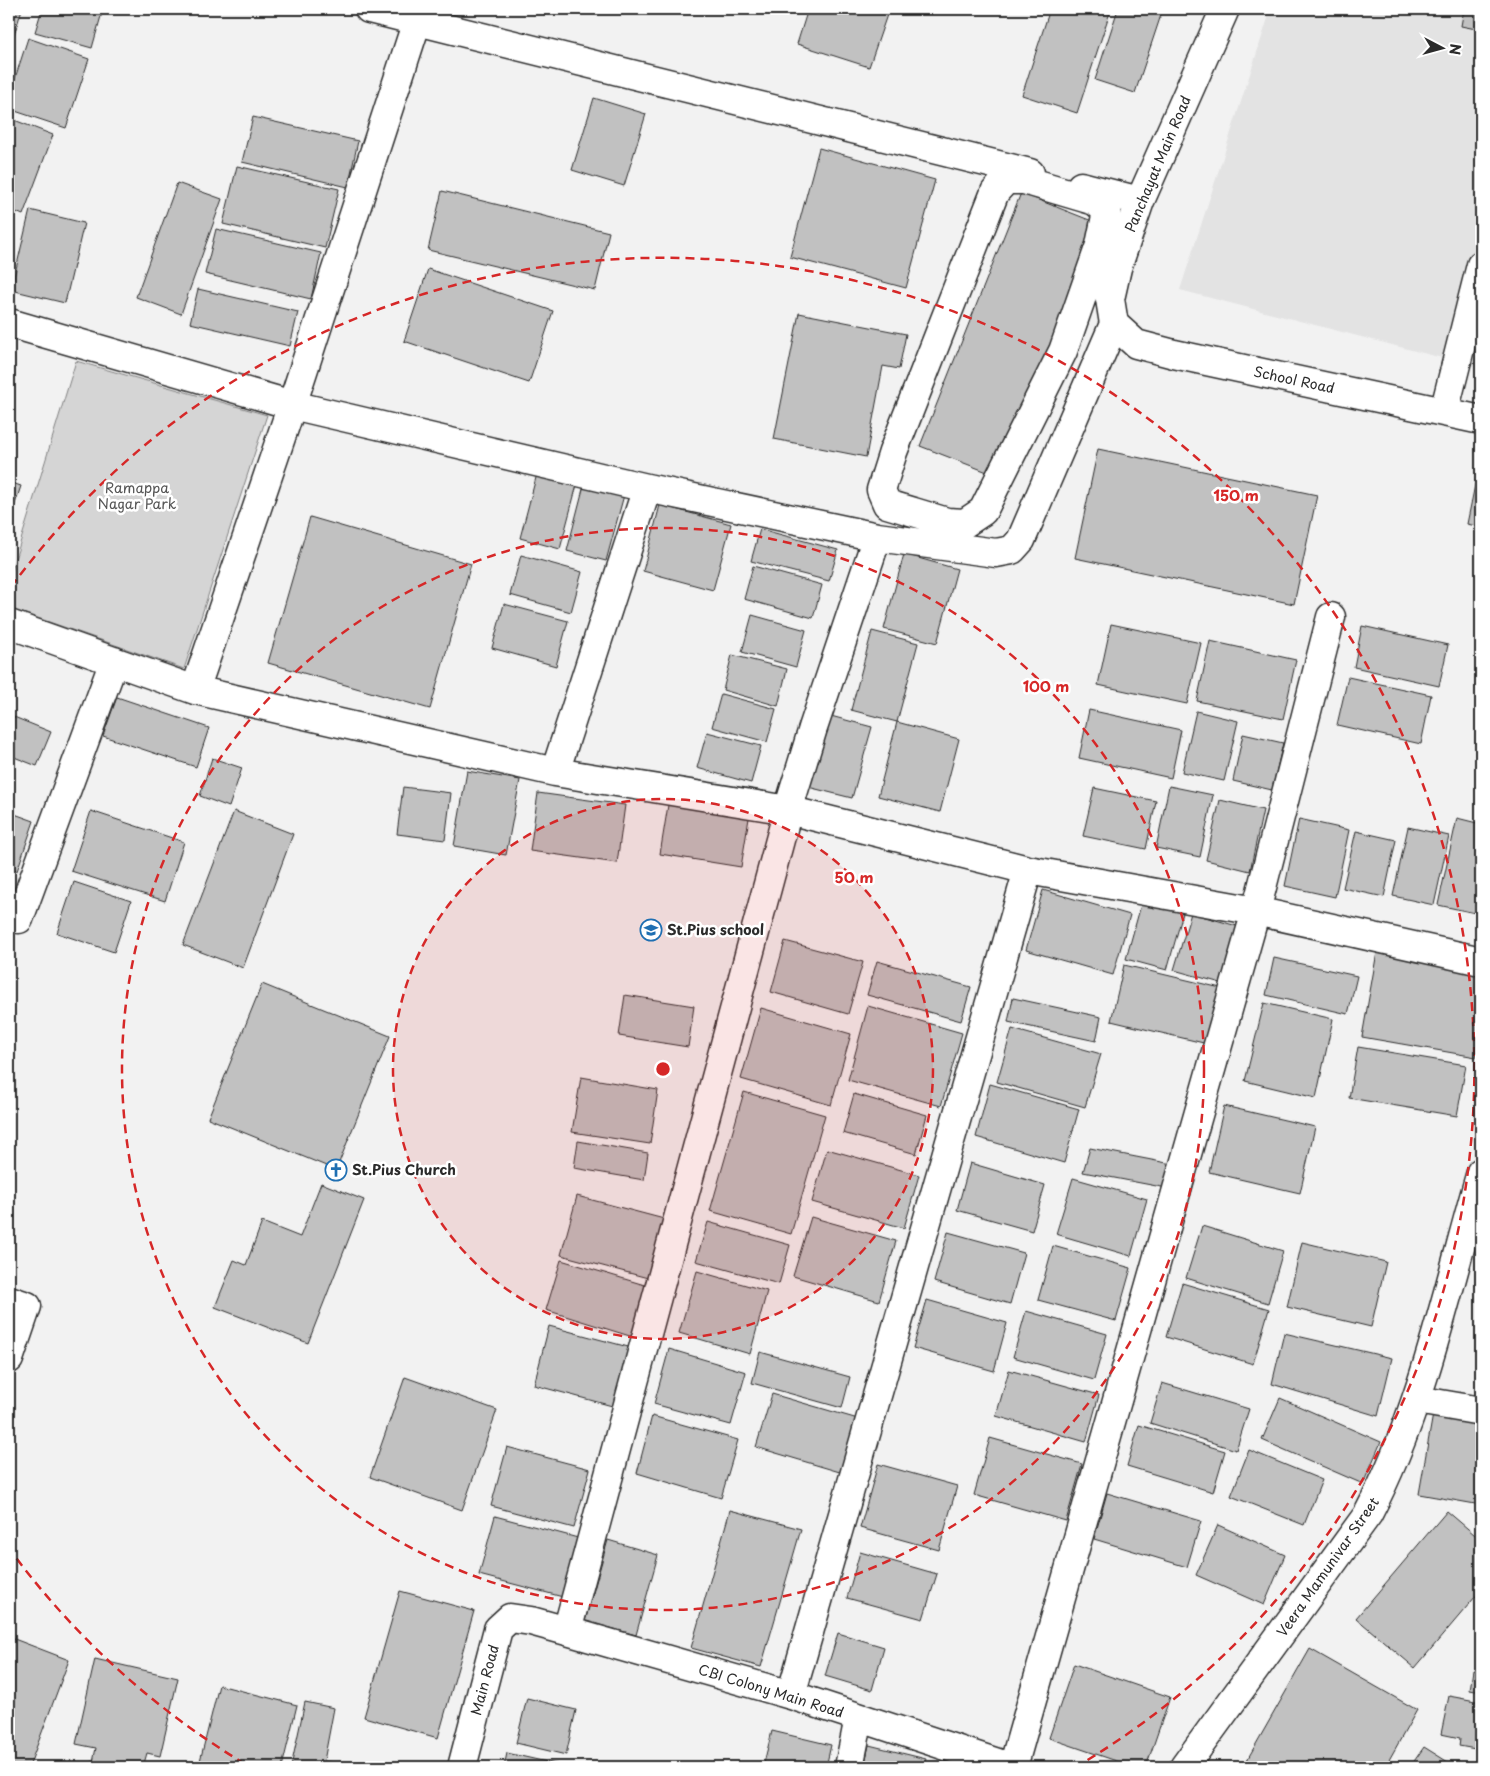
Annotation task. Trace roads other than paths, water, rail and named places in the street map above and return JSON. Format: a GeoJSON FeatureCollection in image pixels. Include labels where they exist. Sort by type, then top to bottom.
{"type":"FeatureCollection","features":[{"type":"Feature","properties":{"kind":"street"},"geometry":{"type":"LineString","coordinates":[[369,9],[1140,200]]}},
{"type":"Feature","properties":{"kind":"street","name":"Panchayat Main Road"},"geometry":{"type":"LineString","coordinates":[[1106,344],[1110,299],[1117,268],[1140,200],[1226,9]]}},
{"type":"Feature","properties":{"kind":"street"},"geometry":{"type":"LineString","coordinates":[[195,690],[292,405],[417,21]]}},
{"type":"Feature","properties":{"kind":"street"},"geometry":{"type":"LineString","coordinates":[[1006,180],[1024,180],[1095,200],[1107,211],[1100,245],[1067,339],[983,511],[965,523],[947,522],[887,504],[881,490],[893,452],[995,192],[1006,180]]}},
{"type":"Feature","properties":{"kind":"street"},"geometry":{"type":"LineString","coordinates":[[1444,412],[1481,265]]}},
{"type":"Feature","properties":{"kind":"street"},"geometry":{"type":"LineString","coordinates":[[9,323],[292,405],[647,488],[877,537],[996,553],[1012,550],[1021,540],[1106,344]]}},
{"type":"Feature","properties":{"kind":"street","name":"School Road"},"geometry":{"type":"LineString","coordinates":[[1067,339],[1106,344],[1136,344],[1174,354],[1481,420]]}},
{"type":"Feature","properties":{"kind":"street"},"geometry":{"type":"LineString","coordinates":[[555,772],[647,488]]}},
{"type":"Feature","properties":{"kind":"street"},"geometry":{"type":"LineString","coordinates":[[567,1631],[788,810],[813,728],[877,537]]}},
{"type":"Feature","properties":{"kind":"street"},"geometry":{"type":"LineString","coordinates":[[1012,1767],[1256,911],[1331,618]]}},
{"type":"Feature","properties":{"kind":"street"},"geometry":{"type":"LineString","coordinates":[[9,624],[195,690],[555,772],[788,810],[1028,870],[1256,911],[1481,961]]}},
{"type":"Feature","properties":{"kind":"street"},"geometry":{"type":"LineString","coordinates":[[19,919],[114,661]]}},
{"type":"Feature","properties":{"kind":"street"},"geometry":{"type":"LineString","coordinates":[[791,1695],[1028,870]]}},
{"type":"Feature","properties":{"kind":"street","name":"Veera Mamunivar Street"},"geometry":{"type":"LineString","coordinates":[[1184,1767],[1368,1514],[1385,1481],[1417,1400],[1477,1201],[1481,1172]]}},
{"type":"Feature","properties":{"kind":"street"},"geometry":{"type":"LineString","coordinates":[[9,1300],[27,1306],[9,1359]]}},
{"type":"Feature","properties":{"kind":"street"},"geometry":{"type":"LineString","coordinates":[[1417,1400],[1481,1411]]}},
{"type":"Feature","properties":{"kind":"street","name":"Main Road"},"geometry":{"type":"LineString","coordinates":[[462,1767],[498,1629],[510,1618],[530,1621]]}},
{"type":"Feature","properties":{"kind":"street","name":"CBI Colony Main Road"},"geometry":{"type":"LineString","coordinates":[[530,1621],[791,1695],[1012,1767]]}},
{"type":"Feature","properties":{"kind":"street"},"geometry":{"type":"LineString","coordinates":[[849,1767],[859,1718]]}},
{"type":"Feature","properties":{"kind":"place","name":"St.Pius school"},"geometry":{"type":"Point","coordinates":[651,930]}},
{"type":"Feature","properties":{"kind":"place","name":"St.Pius Church"},"geometry":{"type":"Point","coordinates":[336,1170]}},
{"type":"Feature","properties":{"kind":"park label","name":"Ramappa Nagar Park"},"geometry":{"type":"Point","coordinates":[137,496]}}]}
